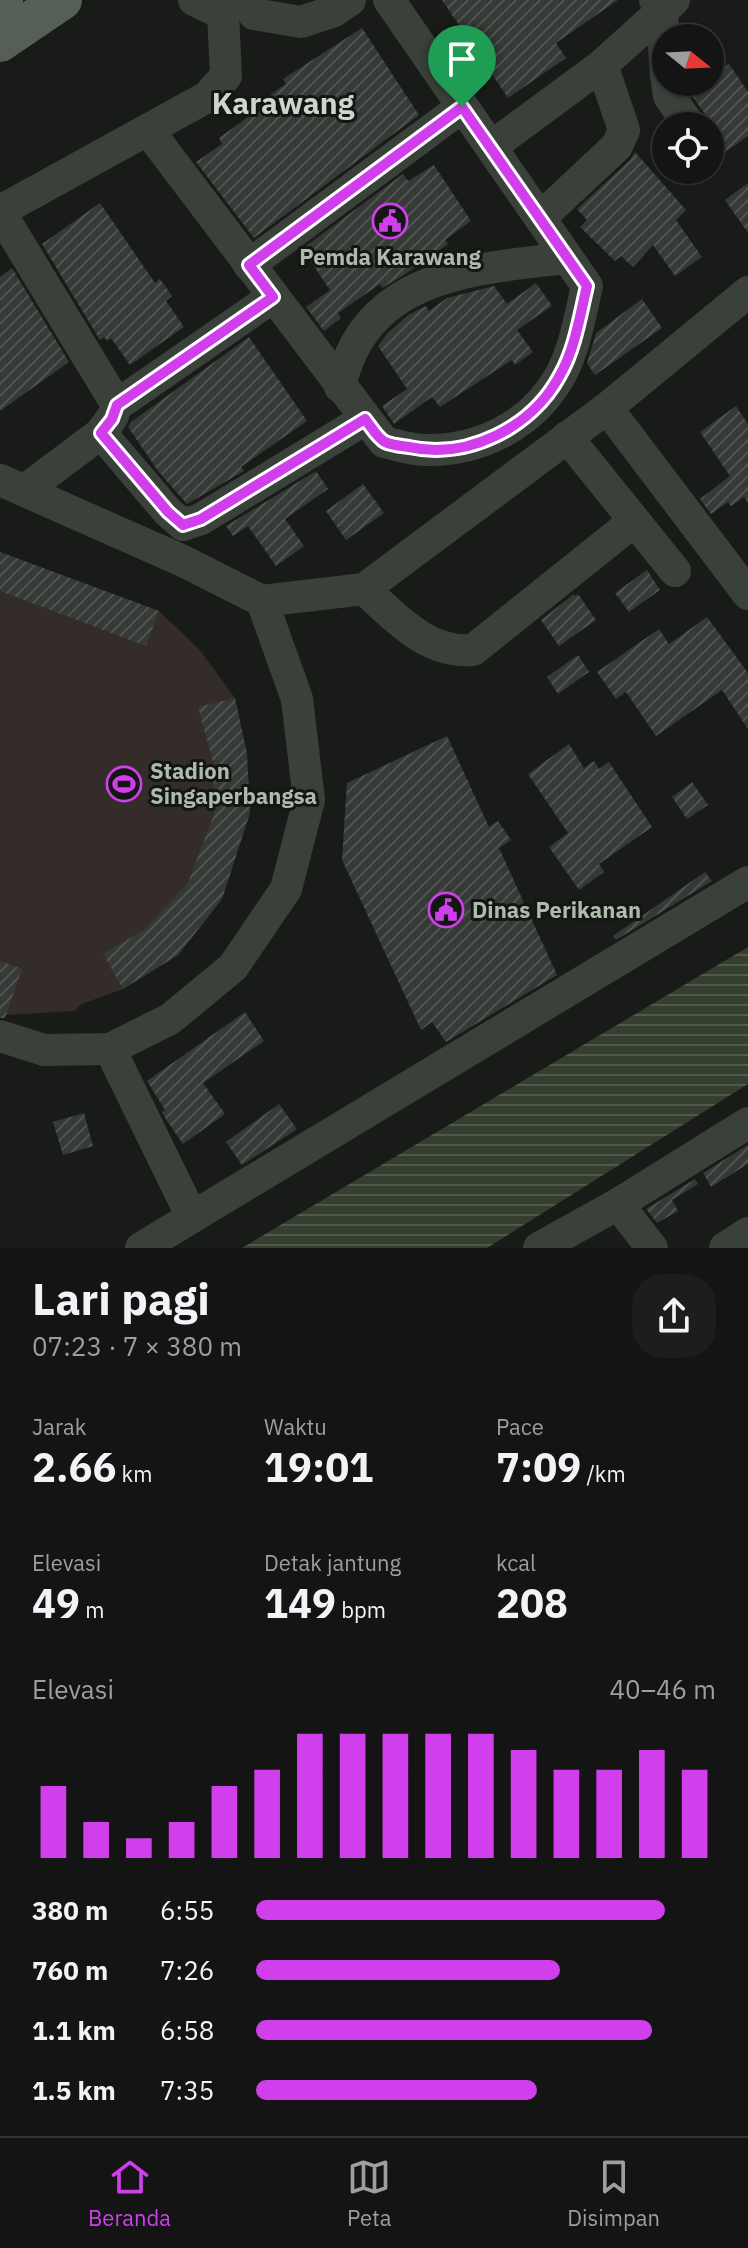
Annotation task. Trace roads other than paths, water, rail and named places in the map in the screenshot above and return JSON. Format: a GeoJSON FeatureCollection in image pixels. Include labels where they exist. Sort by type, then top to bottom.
{"type":"FeatureCollection","features":[{"type":"Feature","properties":{"kind":"main road"},"geometry":{"type":"LineString","coordinates":[[0,42],[62,0]]}},
{"type":"Feature","properties":{"kind":"street"},"geometry":{"type":"LineString","coordinates":[[117,405],[0,212],[207,97],[226,76],[226,4],[254,14],[301,22],[334,11],[350,0]]}},
{"type":"Feature","properties":{"kind":"street"},"geometry":{"type":"LineString","coordinates":[[148,130],[384,442],[424,451],[465,448],[503,433],[536,408],[561,375],[587,286],[389,0]]}},
{"type":"Feature","properties":{"kind":"street"},"geometry":{"type":"LineString","coordinates":[[491,147],[602,65],[664,3]]}},
{"type":"Feature","properties":{"kind":"street"},"geometry":{"type":"LineString","coordinates":[[664,3],[665,24]]}},
{"type":"Feature","properties":{"kind":"street"},"geometry":{"type":"LineString","coordinates":[[540,218],[617,146],[624,130],[602,65]]}},
{"type":"Feature","properties":{"kind":"street"},"geometry":{"type":"LineString","coordinates":[[249,265],[462,107]]}},
{"type":"Feature","properties":{"kind":"street"},"geometry":{"type":"LineString","coordinates":[[340,387],[347,359],[365,331],[389,304],[419,286],[452,274],[567,258]]}},
{"type":"Feature","properties":{"kind":"street"},"geometry":{"type":"LineString","coordinates":[[12,485],[101,433],[112,419],[117,405],[273,297]]}},
{"type":"Feature","properties":{"kind":"street"},"geometry":{"type":"LineString","coordinates":[[12,485],[183,561],[262,601],[364,589],[744,303]]}},
{"type":"Feature","properties":{"kind":"street"},"geometry":{"type":"LineString","coordinates":[[607,408],[748,594]]}},
{"type":"Feature","properties":{"kind":"street"},"geometry":{"type":"LineString","coordinates":[[101,433],[168,512],[183,525],[201,519],[365,419]]}},
{"type":"Feature","properties":{"kind":"street"},"geometry":{"type":"LineString","coordinates":[[567,437],[675,571]]}},
{"type":"Feature","properties":{"kind":"street"},"geometry":{"type":"LineString","coordinates":[[364,589],[412,632],[455,651],[473,650],[633,522]]}},
{"type":"Feature","properties":{"kind":"street"},"geometry":{"type":"LineString","coordinates":[[0,1036],[44,1050],[110,1049],[170,1019],[233,967],[286,889],[309,800],[297,699],[262,601]]}},
{"type":"Feature","properties":{"kind":"street"},"geometry":{"type":"LineString","coordinates":[[141,1248],[748,882]]}},
{"type":"Feature","properties":{"kind":"street"},"geometry":{"type":"LineString","coordinates":[[110,1049],[192,1217]]}},
{"type":"Feature","properties":{"kind":"street"},"geometry":{"type":"LineString","coordinates":[[539,1248],[618,1204],[748,1123]]}},
{"type":"Feature","properties":{"kind":"street"},"geometry":{"type":"LineString","coordinates":[[618,1204],[652,1248]]}},
{"type":"Feature","properties":{"kind":"street"},"geometry":{"type":"LineString","coordinates":[[725,1248],[748,1233]]}},
{"type":"Feature","properties":{"kind":"place","name":"Pemda Karawang"},"geometry":{"type":"Point","coordinates":[390,221]}},
{"type":"Feature","properties":{"kind":"place","name":"Stadion Singaperbangsa"},"geometry":{"type":"Point","coordinates":[124,784]}},
{"type":"Feature","properties":{"kind":"place","name":"Dinas Perikanan"},"geometry":{"type":"Point","coordinates":[446,910]}},
{"type":"Feature","properties":{"kind":"district","name":"Karawang"},"geometry":{"type":"Point","coordinates":[283,104]}}]}
